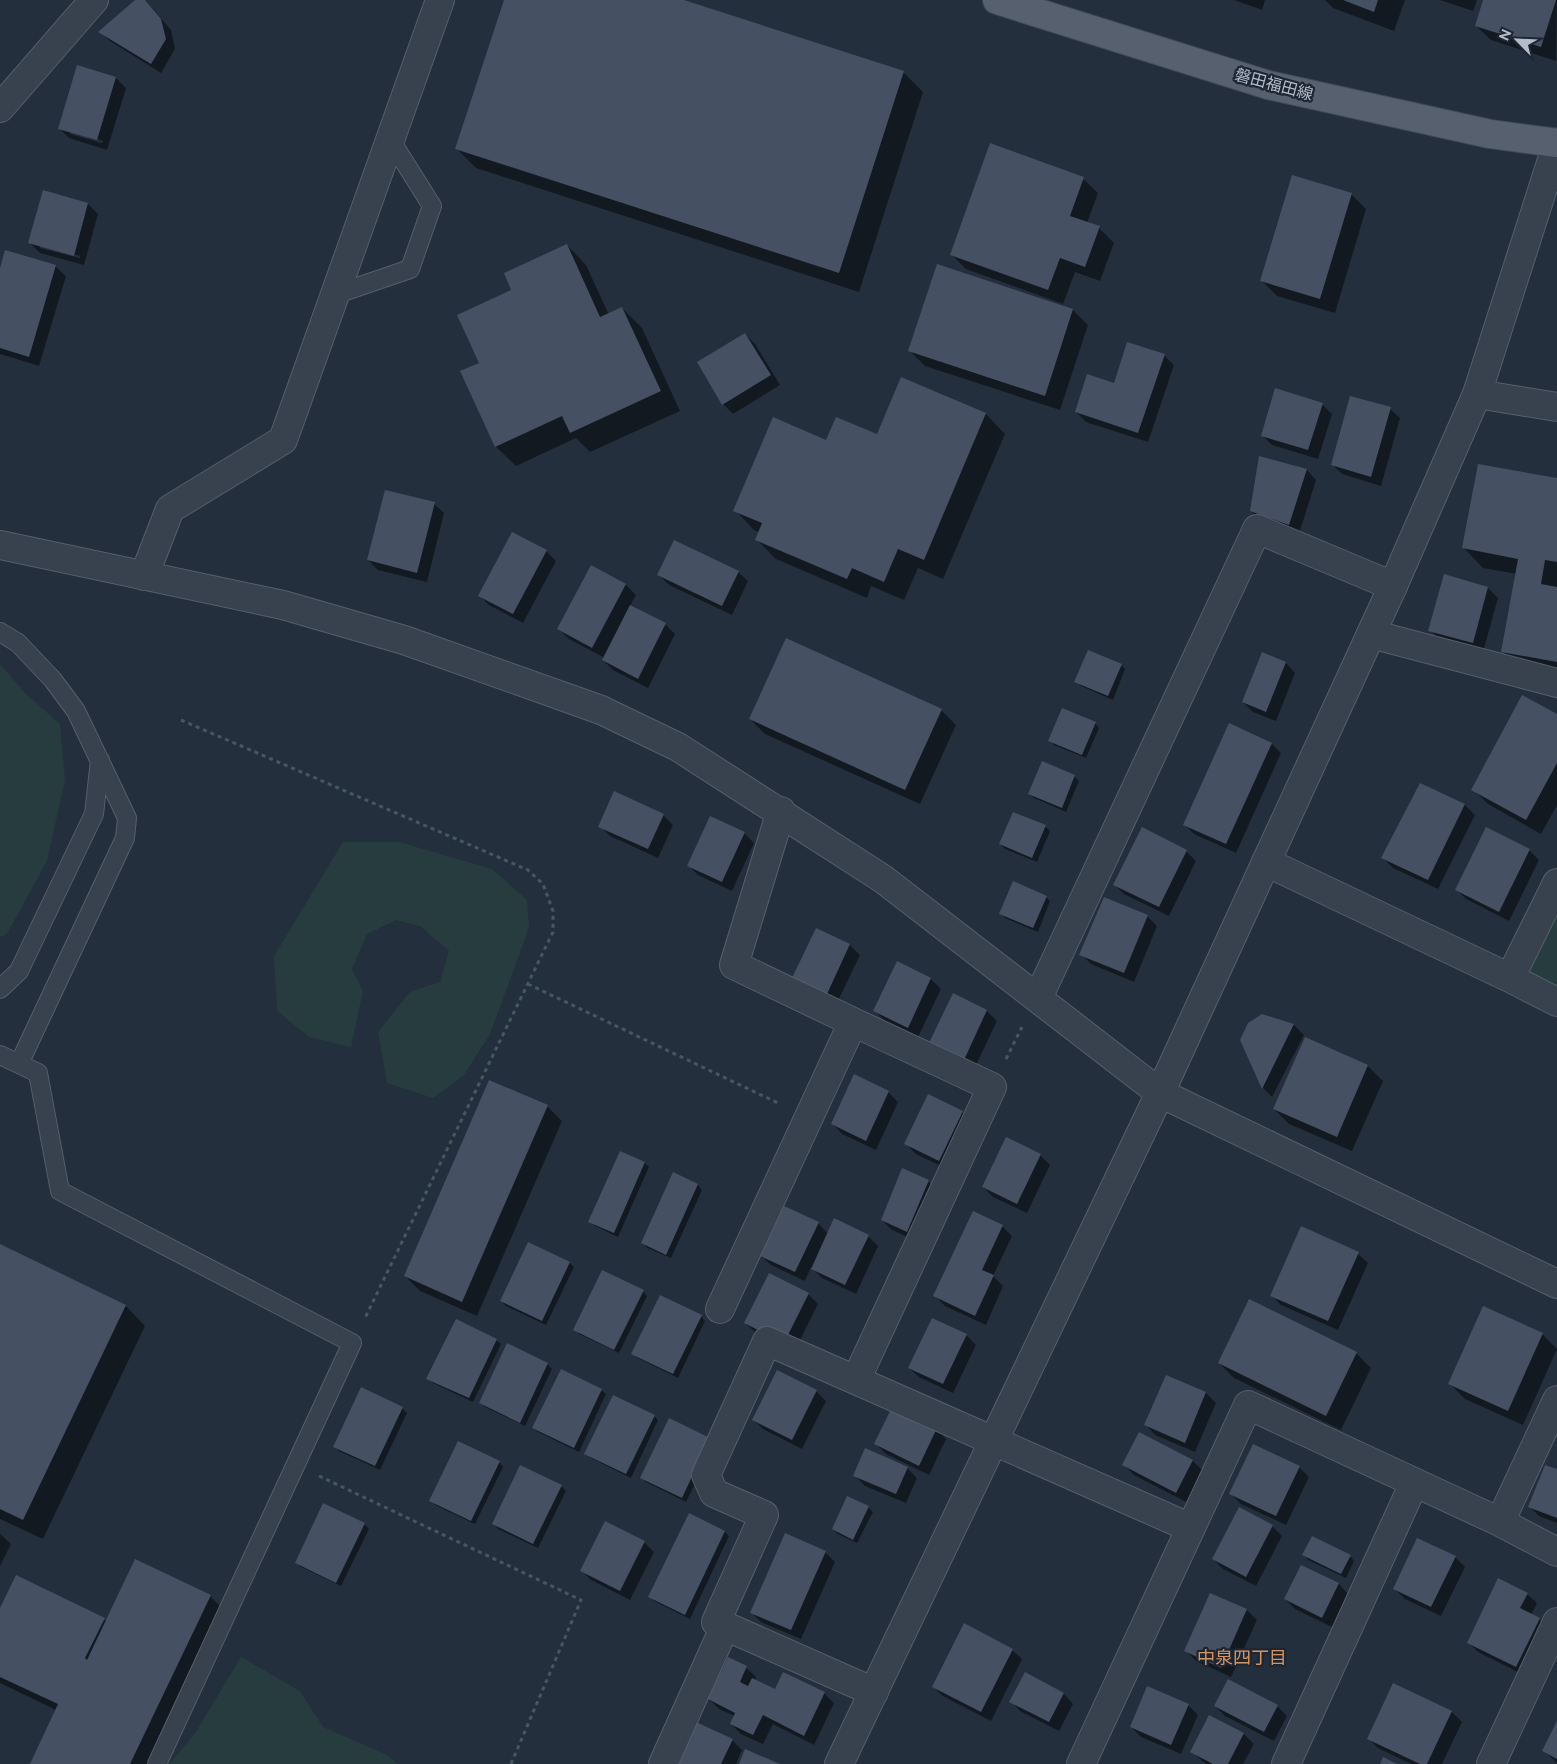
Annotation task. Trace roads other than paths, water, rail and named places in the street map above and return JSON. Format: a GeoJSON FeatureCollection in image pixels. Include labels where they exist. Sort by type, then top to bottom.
{"type":"FeatureCollection","features":[{"type":"Feature","properties":{"kind":"main road","name":"磐田福田線"},"geometry":{"type":"LineString","coordinates":[[997,0],[1268,85],[1490,134],[1557,144]]}},
{"type":"Feature","properties":{"kind":"street"},"geometry":{"type":"LineString","coordinates":[[0,108],[94,0]]}},
{"type":"Feature","properties":{"kind":"street"},"geometry":{"type":"LineString","coordinates":[[144,576],[170,509],[282,440],[440,0]]}},
{"type":"Feature","properties":{"kind":"street"},"geometry":{"type":"LineString","coordinates":[[839,1764],[1160,1093],[1393,586],[1477,394],[1557,144]]}},
{"type":"Feature","properties":{"kind":"street"},"geometry":{"type":"LineString","coordinates":[[1477,394],[1557,406]]}},
{"type":"Feature","properties":{"kind":"street"},"geometry":{"type":"LineString","coordinates":[[1038,998],[1257,529],[1393,586]]}},
{"type":"Feature","properties":{"kind":"street"},"geometry":{"type":"LineString","coordinates":[[1,550],[144,576],[283,605],[404,640],[601,710],[678,747],[781,811],[883,879],[1160,1093],[1557,1284]]}},
{"type":"Feature","properties":{"kind":"street"},"geometry":{"type":"LineString","coordinates":[[1371,634],[1557,683]]}},
{"type":"Feature","properties":{"kind":"street"},"geometry":{"type":"LineString","coordinates":[[781,811],[734,965],[992,1086],[856,1380]]}},
{"type":"Feature","properties":{"kind":"street"},"geometry":{"type":"LineString","coordinates":[[1266,862],[1557,1002]]}},
{"type":"Feature","properties":{"kind":"street"},"geometry":{"type":"LineString","coordinates":[[1510,978],[1557,883]]}},
{"type":"Feature","properties":{"kind":"street"},"geometry":{"type":"LineString","coordinates":[[720,1309],[854,1022]]}},
{"type":"Feature","properties":{"kind":"street"},"geometry":{"type":"LineString","coordinates":[[874,1692],[716,1622],[764,1515],[714,1493],[706,1475],[767,1341],[1191,1528]]}},
{"type":"Feature","properties":{"kind":"street"},"geometry":{"type":"LineString","coordinates":[[1500,1522],[1557,1400]]}},
{"type":"Feature","properties":{"kind":"street"},"geometry":{"type":"LineString","coordinates":[[1081,1764],[1248,1405],[1500,1522],[1557,1552]]}},
{"type":"Feature","properties":{"kind":"street"},"geometry":{"type":"LineString","coordinates":[[1286,1764],[1414,1483]]}},
{"type":"Feature","properties":{"kind":"street"},"geometry":{"type":"LineString","coordinates":[[1491,1764],[1557,1622]]}},
{"type":"Feature","properties":{"kind":"street"},"geometry":{"type":"LineString","coordinates":[[663,1764],[725,1626]]}},
{"type":"Feature","properties":{"kind":"lane"},"geometry":{"type":"LineString","coordinates":[[334,295],[410,268],[432,206],[390,139]]}},
{"type":"Feature","properties":{"kind":"lane"},"geometry":{"type":"LineString","coordinates":[[0,632],[18,642],[53,680],[76,711],[127,818],[125,838],[18,1064]]}},
{"type":"Feature","properties":{"kind":"lane"},"geometry":{"type":"LineString","coordinates":[[0,989],[19,971],[94,814],[100,760]]}},
{"type":"Feature","properties":{"kind":"lane"},"geometry":{"type":"LineString","coordinates":[[0,1055],[38,1073],[60,1191],[352,1343],[157,1764]]}},
{"type":"Feature","properties":{"kind":"district","name":"中泉四丁目"},"geometry":{"type":"Point","coordinates":[1242,1658]}}]}
